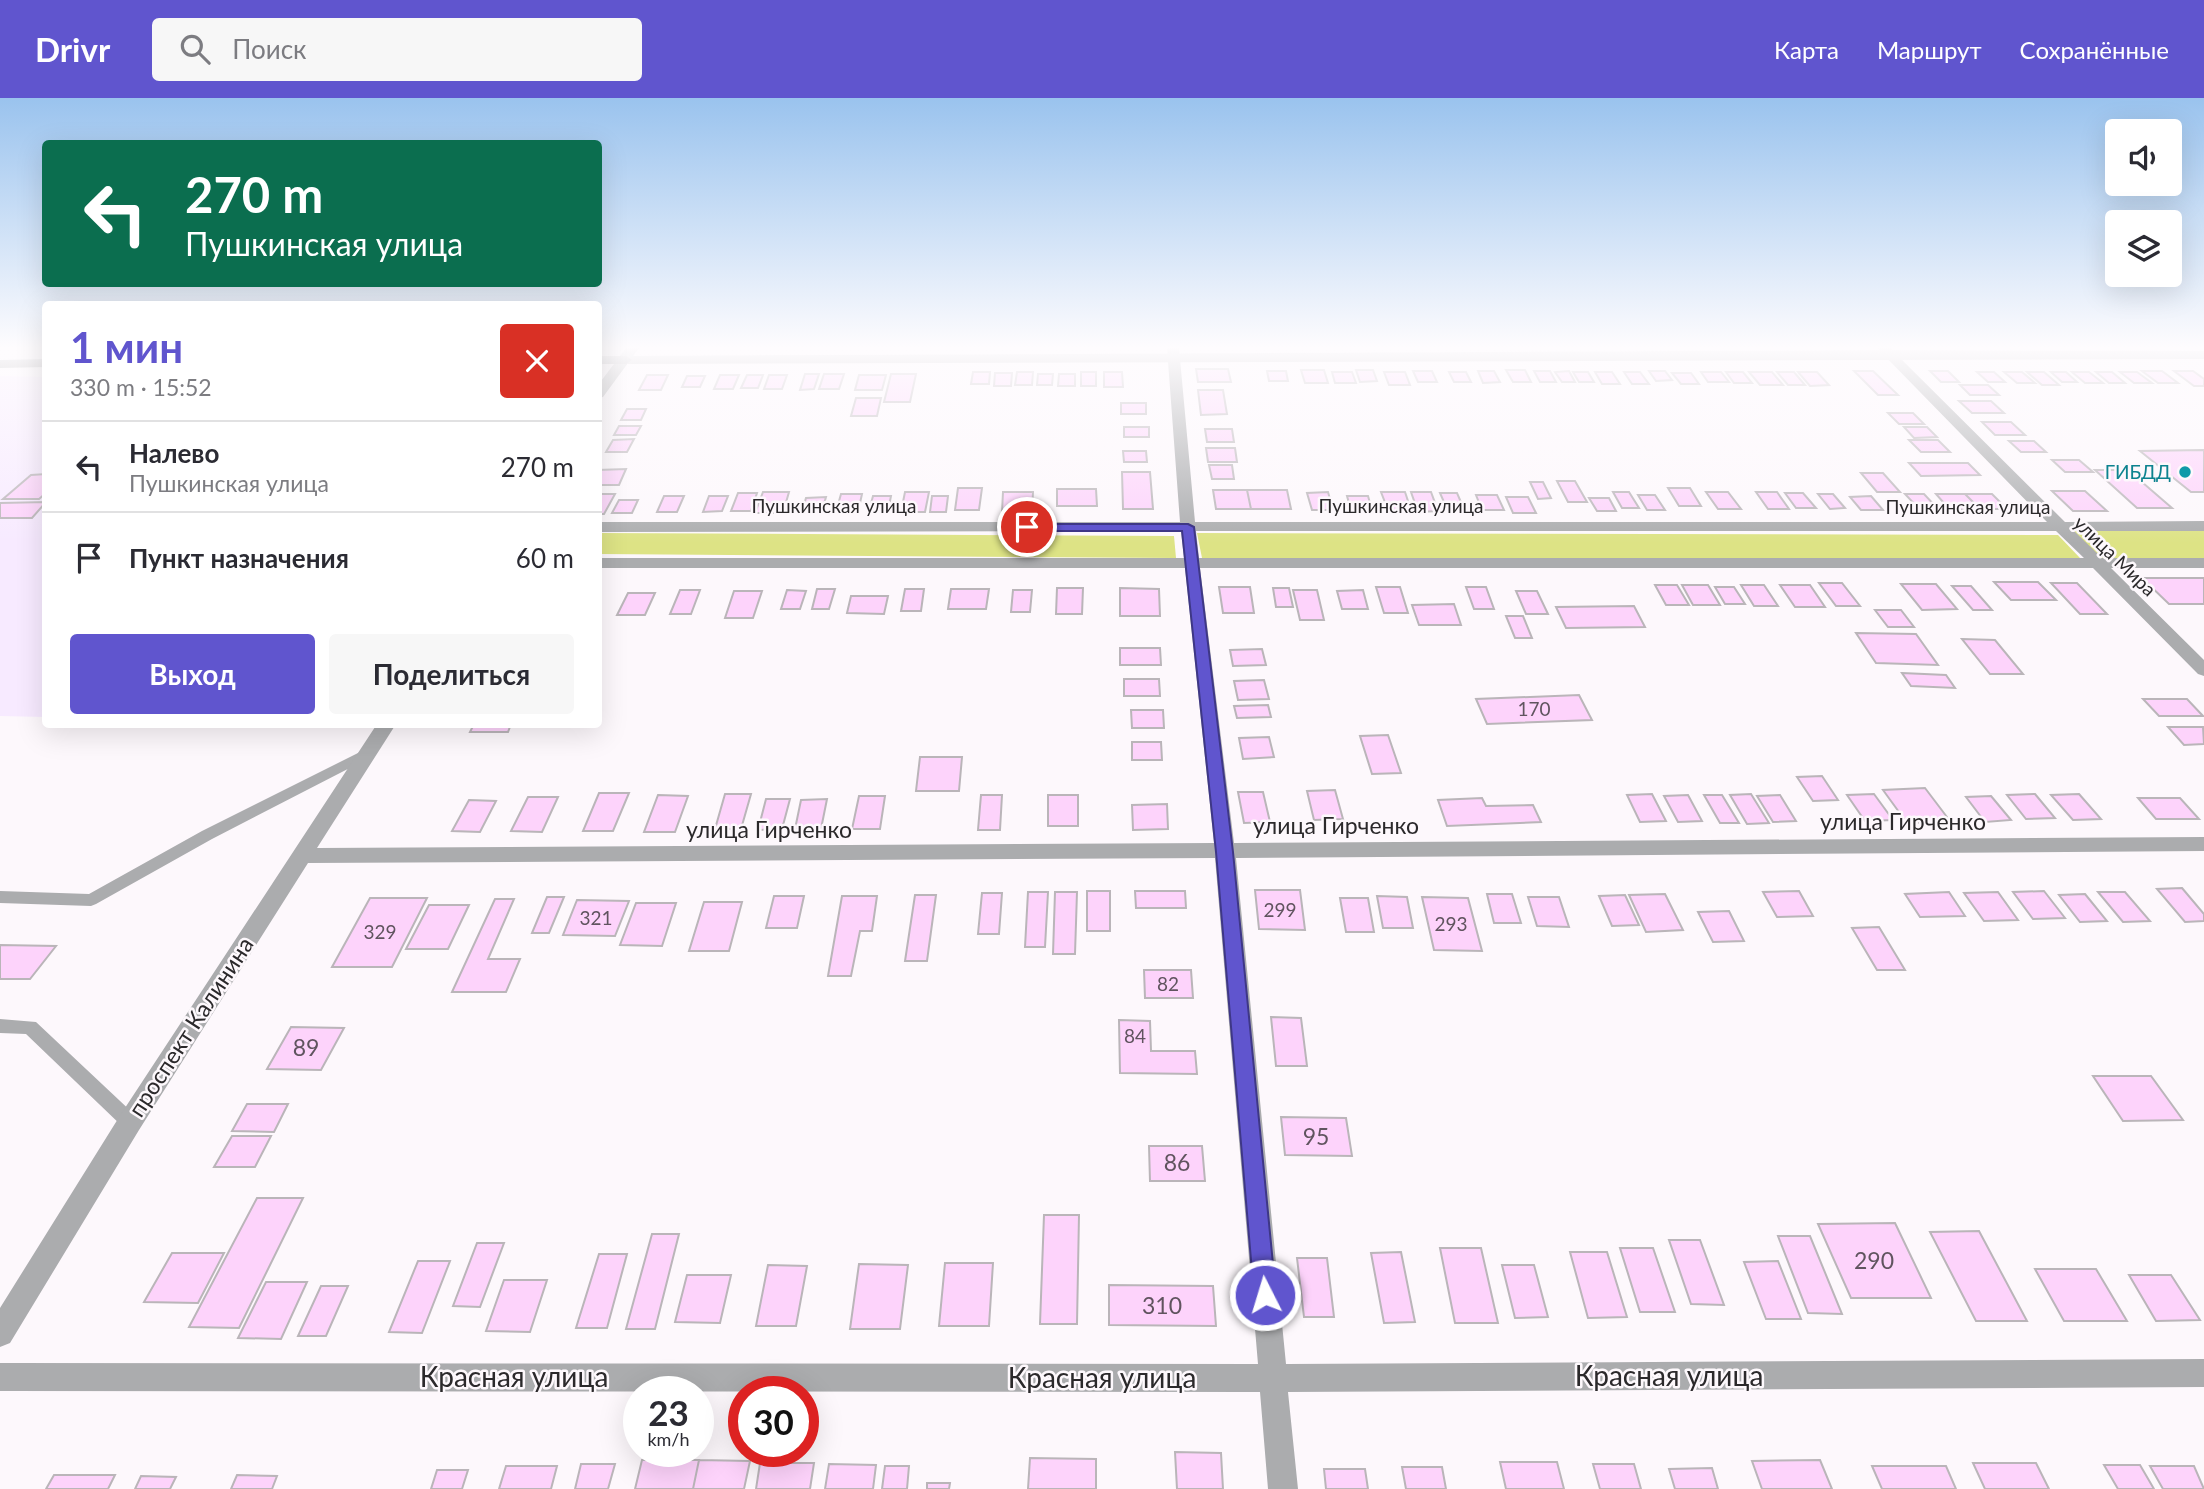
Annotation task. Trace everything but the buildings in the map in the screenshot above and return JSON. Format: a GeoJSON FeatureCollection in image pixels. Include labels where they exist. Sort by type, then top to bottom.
{"type":"FeatureCollection","features":[{"type":"Feature","properties":{"kind":"street"},"geometry":{"type":"LineString","coordinates":[[1178,413],[1188,527],[1225,852],[1283,1489]]}},
{"type":"Feature","properties":{"kind":"street","name":"улица Мира"},"geometry":{"type":"LineString","coordinates":[[1946,413],[2204,670]]}},
{"type":"Feature","properties":{"kind":"street","name":"Пушкинская улица"},"geometry":{"type":"LineString","coordinates":[[602,527],[2204,526]]}},
{"type":"Feature","properties":{"kind":"street"},"geometry":{"type":"LineString","coordinates":[[602,563],[2204,564]]}},
{"type":"Feature","properties":{"kind":"street","name":"проспект Калинина"},"geometry":{"type":"LineString","coordinates":[[0,1333],[130,1122],[385,728]]}},
{"type":"Feature","properties":{"kind":"street","name":"улица Гирченко"},"geometry":{"type":"LineString","coordinates":[[300,856],[2204,844]]}},
{"type":"Feature","properties":{"kind":"street","name":"Красная улица"},"geometry":{"type":"LineString","coordinates":[[0,1377],[1272,1378],[2204,1373]]}},
{"type":"Feature","properties":{"kind":"lane"},"geometry":{"type":"LineString","coordinates":[[0,897],[91,900],[207,835],[369,753]]}},
{"type":"Feature","properties":{"kind":"lane"},"geometry":{"type":"LineString","coordinates":[[0,1026],[30,1027],[130,1122]]}},
{"type":"Feature","properties":{"kind":"shaded area"},"geometry":{"type":"Polygon","coordinates":[[[0,413],[42,413],[42,717],[0,716],[0,413]]]}},
{"type":"Feature","properties":{"kind":"green space"},"geometry":{"type":"Polygon","coordinates":[[[2204,530],[2204,560],[2099,561],[2068,531],[2204,530]]]}},
{"type":"Feature","properties":{"kind":"green space"},"geometry":{"type":"Polygon","coordinates":[[[602,533],[1174,536],[1176,558],[602,554],[602,533]]]}},
{"type":"Feature","properties":{"kind":"green space"},"geometry":{"type":"Polygon","coordinates":[[[1197,533],[2058,535],[2080,558],[1202,558],[1197,533]]]}},
{"type":"Feature","properties":{"kind":"place","name":"ГИБДД"},"geometry":{"type":"Point","coordinates":[2185,472]}},
{"type":"Feature","properties":{"kind":"route"},"geometry":{"type":"LineString","coordinates":[[1027,527],[1188,527],[1225,852],[1265,1295]]}}]}
